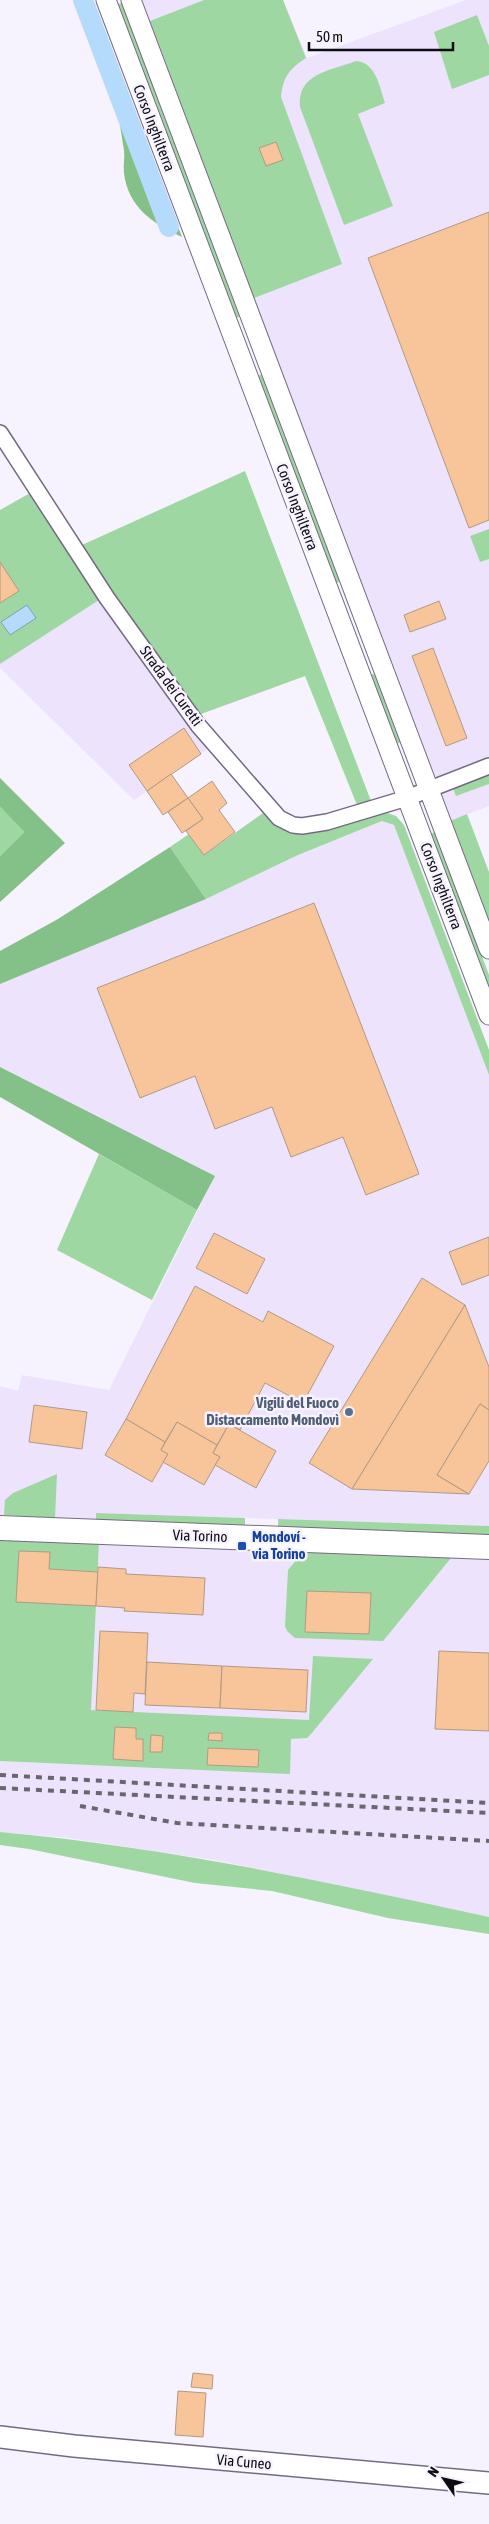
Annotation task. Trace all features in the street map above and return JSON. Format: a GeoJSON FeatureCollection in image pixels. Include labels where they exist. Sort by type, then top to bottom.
{"type":"FeatureCollection","features":[{"type":"Feature","properties":{"kind":"main road","name":"Via Torino"},"geometry":{"type":"LineString","coordinates":[[0,1528],[489,1547]]}},
{"type":"Feature","properties":{"kind":"main road","name":"Via Cuneo"},"geometry":{"type":"LineString","coordinates":[[0,2438],[489,2483]]}},
{"type":"Feature","properties":{"kind":"street","name":"Corso Inghilterra"},"geometry":{"type":"LineString","coordinates":[[106,0],[489,1014]]}},
{"type":"Feature","properties":{"kind":"street","name":"Corso Inghilterra"},"geometry":{"type":"LineString","coordinates":[[131,0],[489,949]]}},
{"type":"Feature","properties":{"kind":"street","name":"Strada dei Curetti"},"geometry":{"type":"LineString","coordinates":[[0,433],[107,598],[198,725],[279,818],[293,825],[313,825],[408,798],[489,766]]}},
{"type":"Feature","properties":{"kind":"street"},"geometry":{"type":"LineString","coordinates":[[341,622],[363,614]]}},
{"type":"Feature","properties":{"kind":"shaded area"},"geometry":{"type":"Polygon","coordinates":[[[142,0],[283,0],[307,58],[466,0],[489,0],[489,806],[450,821],[142,0]]]}},
{"type":"Feature","properties":{"kind":"shaded area"},"geometry":{"type":"Polygon","coordinates":[[[99,600],[209,748],[134,800],[0,668],[0,664],[99,600]]]}},
{"type":"Feature","properties":{"kind":"shaded area"},"geometry":{"type":"Polygon","coordinates":[[[382,821],[394,825],[489,1075],[489,1526],[97,1513],[96,1520],[0,1515],[0,1386],[18,1391],[22,1375],[109,1390],[215,1176],[0,1067],[0,984],[206,899],[298,855],[382,821]]]}},
{"type":"Feature","properties":{"kind":"shaded area"},"geometry":{"type":"Polygon","coordinates":[[[99,1542],[489,1559],[489,1917],[220,1861],[69,1838],[0,1832],[0,1761],[88,1765],[99,1542]]]}},
{"type":"Feature","properties":{"kind":"green space"},"geometry":{"type":"Polygon","coordinates":[[[204,0],[283,0],[306,58],[288,74],[283,84],[281,97],[342,264],[254,298],[150,21],[204,0]]]}},
{"type":"Feature","properties":{"kind":"green space"},"geometry":{"type":"Polygon","coordinates":[[[122,3],[241,316],[236,318],[116,5],[122,3]]]}},
{"type":"Feature","properties":{"kind":"green space"},"geometry":{"type":"Polygon","coordinates":[[[477,15],[489,46],[489,75],[452,89],[434,32],[477,15]]]}},
{"type":"Feature","properties":{"kind":"green space"},"geometry":{"type":"Polygon","coordinates":[[[356,61],[363,62],[373,71],[385,103],[358,114],[393,206],[344,225],[300,107],[300,96],[304,87],[317,75],[356,61]]]}},
{"type":"Feature","properties":{"kind":"green space"},"geometry":{"type":"Polygon","coordinates":[[[122,78],[182,237],[161,226],[144,213],[136,205],[126,185],[119,106],[122,78]]]}},
{"type":"Feature","properties":{"kind":"green space"},"geometry":{"type":"Polygon","coordinates":[[[263,374],[341,581],[336,583],[258,376],[263,374]]]}},
{"type":"Feature","properties":{"kind":"green space"},"geometry":{"type":"Polygon","coordinates":[[[245,471],[371,801],[357,805],[305,676],[201,714],[113,593],[82,545],[245,471]]]}},
{"type":"Feature","properties":{"kind":"green space"},"geometry":{"type":"Polygon","coordinates":[[[30,493],[99,600],[0,664],[0,510],[30,493]]]}},
{"type":"Feature","properties":{"kind":"green space"},"geometry":{"type":"Polygon","coordinates":[[[489,529],[489,559],[480,562],[470,536],[489,529]]]}},
{"type":"Feature","properties":{"kind":"green space"},"geometry":{"type":"Polygon","coordinates":[[[376,673],[402,742],[396,744],[370,675],[376,673]]]}},
{"type":"Feature","properties":{"kind":"green space"},"geometry":{"type":"Polygon","coordinates":[[[489,775],[489,784],[456,796],[453,788],[489,775]]]}},
{"type":"Feature","properties":{"kind":"green space"},"geometry":{"type":"Polygon","coordinates":[[[0,778],[65,843],[0,902],[0,856],[25,832],[0,807],[0,778]]]}},
{"type":"Feature","properties":{"kind":"green space"},"geometry":{"type":"Polygon","coordinates":[[[0,807],[26,832],[0,856],[0,807]]]}},
{"type":"Feature","properties":{"kind":"green space"},"geometry":{"type":"Polygon","coordinates":[[[384,812],[396,816],[404,825],[489,1050],[489,1075],[394,825],[382,821],[298,855],[206,899],[170,847],[189,834],[204,855],[263,813],[276,823],[384,812]]]}},
{"type":"Feature","properties":{"kind":"green space"},"geometry":{"type":"Polygon","coordinates":[[[467,814],[489,872],[489,922],[450,821],[467,814]]]}},
{"type":"Feature","properties":{"kind":"green space"},"geometry":{"type":"Polygon","coordinates":[[[435,832],[489,975],[489,990],[430,834],[435,832]]]}},
{"type":"Feature","properties":{"kind":"green space"},"geometry":{"type":"Polygon","coordinates":[[[170,847],[206,899],[0,984],[0,951],[58,919],[170,847]]]}},
{"type":"Feature","properties":{"kind":"green space"},"geometry":{"type":"Polygon","coordinates":[[[0,1067],[215,1176],[197,1210],[0,1097],[0,1067]]]}},
{"type":"Feature","properties":{"kind":"green space"},"geometry":{"type":"Polygon","coordinates":[[[99,1154],[197,1210],[152,1300],[57,1250],[99,1154]]]}},
{"type":"Feature","properties":{"kind":"green space"},"geometry":{"type":"Polygon","coordinates":[[[57,1474],[55,1518],[4,1515],[5,1500],[13,1493],[57,1474]]]}},
{"type":"Feature","properties":{"kind":"green space"},"geometry":{"type":"Polygon","coordinates":[[[96,1513],[245,1518],[245,1525],[96,1520],[96,1513]]]}},
{"type":"Feature","properties":{"kind":"green space"},"geometry":{"type":"Polygon","coordinates":[[[278,1519],[489,1526],[489,1536],[278,1527],[278,1519]]]}},
{"type":"Feature","properties":{"kind":"green space"},"geometry":{"type":"Polygon","coordinates":[[[0,1537],[99,1542],[91,1710],[309,1720],[313,1656],[373,1659],[307,1738],[291,1739],[290,1774],[0,1761],[0,1537]]]}},
{"type":"Feature","properties":{"kind":"green space"},"geometry":{"type":"Polygon","coordinates":[[[304,1551],[451,1558],[383,1641],[295,1638],[287,1631],[285,1626],[288,1570],[304,1551]]]}},
{"type":"Feature","properties":{"kind":"green space"},"geometry":{"type":"Polygon","coordinates":[[[0,1832],[185,1856],[368,1891],[489,1917],[489,1934],[388,1918],[272,1891],[195,1883],[29,1849],[0,1845],[0,1832]]]}},
{"type":"Feature","properties":{"kind":"water"},"geometry":{"type":"Polygon","coordinates":[[[27,605],[36,618],[10,635],[1,622],[27,605]]]}},
{"type":"Feature","properties":{"kind":"building"},"geometry":{"type":"Polygon","coordinates":[[[276,142],[283,160],[266,166],[259,148],[276,142]]]}},
{"type":"Feature","properties":{"kind":"building"},"geometry":{"type":"Polygon","coordinates":[[[489,212],[489,520],[469,528],[368,258],[489,212]]]}},
{"type":"Feature","properties":{"kind":"building"},"geometry":{"type":"Polygon","coordinates":[[[0,562],[19,591],[0,603],[0,562]]]}},
{"type":"Feature","properties":{"kind":"building"},"geometry":{"type":"Polygon","coordinates":[[[439,601],[446,619],[410,632],[404,615],[439,601]]]}},
{"type":"Feature","properties":{"kind":"building"},"geometry":{"type":"Polygon","coordinates":[[[433,648],[467,738],[446,746],[412,656],[433,648]]]}},
{"type":"Feature","properties":{"kind":"building"},"geometry":{"type":"Polygon","coordinates":[[[184,728],[201,754],[147,791],[129,765],[184,728]]]}},
{"type":"Feature","properties":{"kind":"building"},"geometry":{"type":"Polygon","coordinates":[[[171,774],[188,798],[163,815],[147,791],[171,774]]]}},
{"type":"Feature","properties":{"kind":"building"},"geometry":{"type":"Polygon","coordinates":[[[212,781],[227,803],[219,810],[235,832],[204,855],[186,831],[203,819],[188,798],[212,781]]]}},
{"type":"Feature","properties":{"kind":"building"},"geometry":{"type":"Polygon","coordinates":[[[188,798],[203,819],[182,833],[168,812],[188,798]]]}},
{"type":"Feature","properties":{"kind":"building"},"geometry":{"type":"Polygon","coordinates":[[[314,903],[419,1174],[366,1195],[343,1137],[291,1157],[272,1107],[215,1129],[195,1076],[140,1098],[97,988],[314,903]]]}},
{"type":"Feature","properties":{"kind":"building"},"geometry":{"type":"Polygon","coordinates":[[[214,1233],[265,1259],[247,1294],[196,1268],[214,1233]]]}},
{"type":"Feature","properties":{"kind":"building"},"geometry":{"type":"Polygon","coordinates":[[[489,1237],[489,1275],[462,1285],[449,1252],[489,1237]]]}},
{"type":"Feature","properties":{"kind":"building"},"geometry":{"type":"Polygon","coordinates":[[[422,1278],[465,1305],[352,1489],[309,1463],[422,1278]]]}},
{"type":"Feature","properties":{"kind":"building"},"geometry":{"type":"Polygon","coordinates":[[[195,1286],[263,1322],[268,1311],[334,1346],[303,1403],[265,1383],[240,1430],[229,1424],[217,1445],[177,1422],[165,1442],[126,1419],[195,1286]]]}},
{"type":"Feature","properties":{"kind":"building"},"geometry":{"type":"Polygon","coordinates":[[[465,1305],[489,1367],[489,1410],[480,1404],[437,1475],[469,1494],[352,1489],[465,1305]]]}},
{"type":"Feature","properties":{"kind":"building"},"geometry":{"type":"Polygon","coordinates":[[[480,1404],[489,1410],[489,1461],[469,1494],[437,1475],[480,1404]]]}},
{"type":"Feature","properties":{"kind":"building"},"geometry":{"type":"Polygon","coordinates":[[[34,1405],[87,1412],[82,1449],[29,1442],[34,1405]]]}},
{"type":"Feature","properties":{"kind":"building"},"geometry":{"type":"Polygon","coordinates":[[[126,1419],[165,1442],[161,1450],[168,1454],[152,1482],[105,1455],[126,1419]]]}},
{"type":"Feature","properties":{"kind":"building"},"geometry":{"type":"Polygon","coordinates":[[[177,1422],[217,1445],[213,1453],[220,1457],[204,1485],[163,1462],[168,1454],[161,1450],[177,1422]]]}},
{"type":"Feature","properties":{"kind":"building"},"geometry":{"type":"Polygon","coordinates":[[[229,1424],[276,1451],[256,1488],[215,1465],[220,1457],[213,1453],[229,1424]]]}},
{"type":"Feature","properties":{"kind":"building"},"geometry":{"type":"Polygon","coordinates":[[[19,1551],[50,1552],[49,1569],[98,1572],[96,1606],[16,1602],[19,1551]]]}},
{"type":"Feature","properties":{"kind":"building"},"geometry":{"type":"Polygon","coordinates":[[[98,1567],[126,1569],[126,1574],[205,1578],[203,1615],[124,1611],[125,1608],[96,1606],[98,1567]]]}},
{"type":"Feature","properties":{"kind":"building"},"geometry":{"type":"Polygon","coordinates":[[[307,1591],[371,1593],[369,1634],[305,1632],[307,1591]]]}},
{"type":"Feature","properties":{"kind":"building"},"geometry":{"type":"Polygon","coordinates":[[[100,1631],[148,1633],[145,1694],[134,1693],[133,1712],[96,1710],[100,1631]]]}},
{"type":"Feature","properties":{"kind":"building"},"geometry":{"type":"Polygon","coordinates":[[[439,1651],[489,1653],[489,1731],[435,1729],[439,1651]]]}},
{"type":"Feature","properties":{"kind":"building"},"geometry":{"type":"Polygon","coordinates":[[[147,1662],[222,1666],[220,1708],[145,1705],[147,1662]]]}},
{"type":"Feature","properties":{"kind":"building"},"geometry":{"type":"Polygon","coordinates":[[[222,1666],[308,1670],[306,1712],[220,1708],[222,1666]]]}},
{"type":"Feature","properties":{"kind":"building"},"geometry":{"type":"Polygon","coordinates":[[[115,1727],[136,1728],[136,1739],[143,1739],[143,1761],[113,1759],[115,1727]]]}},
{"type":"Feature","properties":{"kind":"building"},"geometry":{"type":"Polygon","coordinates":[[[209,1733],[222,1733],[222,1741],[208,1740],[209,1733]]]}},
{"type":"Feature","properties":{"kind":"building"},"geometry":{"type":"Polygon","coordinates":[[[151,1735],[163,1736],[162,1752],[150,1752],[151,1735]]]}},
{"type":"Feature","properties":{"kind":"building"},"geometry":{"type":"Polygon","coordinates":[[[208,1748],[259,1750],[258,1767],[207,1765],[208,1748]]]}},
{"type":"Feature","properties":{"kind":"building"},"geometry":{"type":"Polygon","coordinates":[[[193,2373],[213,2375],[212,2389],[191,2387],[193,2373]]]}},
{"type":"Feature","properties":{"kind":"building"},"geometry":{"type":"Polygon","coordinates":[[[178,2391],[206,2393],[203,2437],[175,2435],[178,2391]]]}},
{"type":"Feature","properties":{"kind":"waterway"},"geometry":{"type":"LineString","coordinates":[[83,0],[169,227]]}},
{"type":"Feature","properties":{"kind":"railway"},"geometry":{"type":"LineString","coordinates":[[0,1775],[489,1803]]}},
{"type":"Feature","properties":{"kind":"railway"},"geometry":{"type":"LineString","coordinates":[[0,1788],[489,1813]]}},
{"type":"Feature","properties":{"kind":"railway"},"geometry":{"type":"LineString","coordinates":[[80,1806],[177,1823],[489,1841]]}},
{"type":"Feature","properties":{"kind":"place","name":"Vigili del Fuoco Distaccamento Mondovì"},"geometry":{"type":"Point","coordinates":[349,1412]}},
{"type":"Feature","properties":{"kind":"place","name":"Mondoví - via Torino"},"geometry":{"type":"Point","coordinates":[242,1546]}}]}
